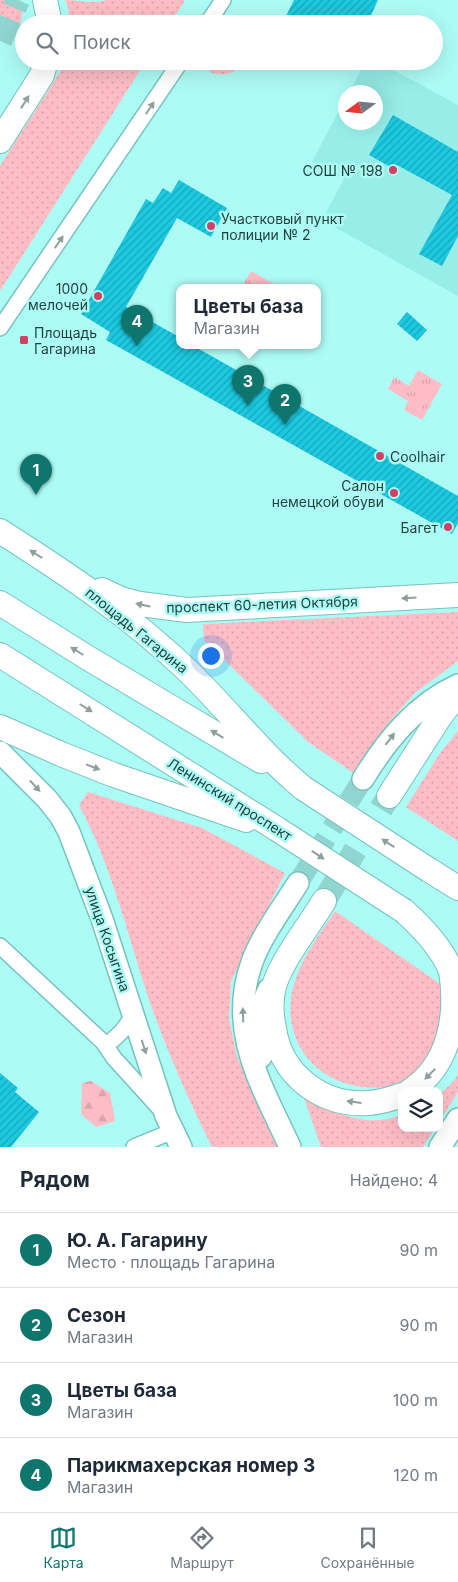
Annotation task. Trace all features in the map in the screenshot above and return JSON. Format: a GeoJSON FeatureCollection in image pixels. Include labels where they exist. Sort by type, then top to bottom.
{"type":"FeatureCollection","features":[{"type":"Feature","properties":{"kind":"main road"},"geometry":{"type":"LineString","coordinates":[[45,0],[48,15]]}},
{"type":"Feature","properties":{"kind":"main road"},"geometry":{"type":"LineString","coordinates":[[0,141],[43,70]]}},
{"type":"Feature","properties":{"kind":"main road","name":"площадь Гагарина"},"geometry":{"type":"LineString","coordinates":[[0,531],[71,576],[162,647],[189,672],[282,770],[302,788]]}},
{"type":"Feature","properties":{"kind":"main road","name":"проспект 60-летия Октября"},"geometry":{"type":"LineString","coordinates":[[71,576],[121,599],[175,609],[458,596]]}},
{"type":"Feature","properties":{"kind":"main road"},"geometry":{"type":"LineString","coordinates":[[0,603],[236,746],[458,888]]}},
{"type":"Feature","properties":{"kind":"main road","name":"Ленинский проспект"},"geometry":{"type":"LineString","coordinates":[[0,655],[458,945]]}},
{"type":"Feature","properties":{"kind":"main road"},"geometry":{"type":"LineString","coordinates":[[363,779],[393,735],[411,717],[433,699],[458,685]]}},
{"type":"Feature","properties":{"kind":"main road"},"geometry":{"type":"LineString","coordinates":[[390,796],[439,718],[458,696]]}},
{"type":"Feature","properties":{"kind":"main road"},"geometry":{"type":"LineString","coordinates":[[0,727],[114,775],[277,829]]}},
{"type":"Feature","properties":{"kind":"main road","name":"улица Косыгина"},"geometry":{"type":"LineString","coordinates":[[0,752],[47,799],[61,817],[69,832],[102,919],[174,1131]]}},
{"type":"Feature","properties":{"kind":"main road"},"geometry":{"type":"LineString","coordinates":[[289,1145],[263,1090],[248,1049],[244,1030],[243,995],[253,960],[273,922],[298,883]]}},
{"type":"Feature","properties":{"kind":"main road"},"geometry":{"type":"LineString","coordinates":[[289,1145],[267,1085],[261,1059],[259,1025],[265,998],[324,901]]}},
{"type":"Feature","properties":{"kind":"main road"},"geometry":{"type":"LineString","coordinates":[[404,911],[419,924],[441,952],[448,964],[457,988],[456,1031],[446,1054],[435,1071],[415,1087]]}},
{"type":"Feature","properties":{"kind":"main road"},"geometry":{"type":"LineString","coordinates":[[283,967],[275,984],[272,1016],[279,1049],[287,1066],[299,1079],[315,1090],[332,1098],[367,1104],[398,1096]]}},
{"type":"Feature","properties":{"kind":"main road"},"geometry":{"type":"LineString","coordinates":[[440,1147],[458,1120]]}},
{"type":"Feature","properties":{"kind":"street"},"geometry":{"type":"LineString","coordinates":[[213,15],[223,0]]}},
{"type":"Feature","properties":{"kind":"street"},"geometry":{"type":"LineString","coordinates":[[0,328],[176,70]]}},
{"type":"Feature","properties":{"kind":"street"},"geometry":{"type":"LineString","coordinates":[[0,946],[103,1042],[174,1131],[134,1147]]}},
{"type":"Feature","properties":{"kind":"street"},"geometry":{"type":"LineString","coordinates":[[103,1042],[110,1043],[118,1036],[126,1028],[133,1014]]}},
{"type":"Feature","properties":{"kind":"shaded area","name":"СОШ № 198"},"geometry":{"type":"Polygon","coordinates":[[[361,70],[394,70],[458,105],[458,296],[322,220],[344,179],[312,162],[338,112],[338,130],[383,130],[383,85],[353,85],[361,70]]]}},
{"type":"Feature","properties":{"kind":"green space"},"geometry":{"type":"Polygon","coordinates":[[[0,0],[20,0],[22,13],[22,15],[15,15],[15,31],[7,37],[0,39],[0,0]]]}},
{"type":"Feature","properties":{"kind":"green space"},"geometry":{"type":"Polygon","coordinates":[[[65,0],[91,2],[106,0],[185,0],[176,15],[69,15],[69,10],[65,0]]]}},
{"type":"Feature","properties":{"kind":"green space"},"geometry":{"type":"Polygon","coordinates":[[[60,70],[140,70],[0,291],[0,166],[60,70]]]}},
{"type":"Feature","properties":{"kind":"green space"},"geometry":{"type":"Polygon","coordinates":[[[237,70],[224,74],[216,74],[209,71],[237,70]]]}},
{"type":"Feature","properties":{"kind":"green space"},"geometry":{"type":"Polygon","coordinates":[[[251,271],[274,284],[244,284],[251,271]]]}},
{"type":"Feature","properties":{"kind":"green space"},"geometry":{"type":"Polygon","coordinates":[[[418,370],[442,384],[422,420],[404,410],[408,401],[388,389],[394,377],[409,386],[418,370]]]}},
{"type":"Feature","properties":{"kind":"green space"},"geometry":{"type":"Polygon","coordinates":[[[458,612],[458,661],[415,693],[389,722],[358,776],[308,742],[204,640],[203,624],[458,612]]]}},
{"type":"Feature","properties":{"kind":"green space"},"geometry":{"type":"Polygon","coordinates":[[[458,731],[458,841],[406,807],[440,753],[458,731]]]}},
{"type":"Feature","properties":{"kind":"green space"},"geometry":{"type":"Polygon","coordinates":[[[88,792],[202,828],[285,873],[231,981],[229,1019],[237,1057],[279,1147],[212,1147],[181,1080],[153,1011],[102,855],[79,805],[88,792]]]}},
{"type":"Feature","properties":{"kind":"green space"},"geometry":{"type":"Polygon","coordinates":[[[335,911],[443,986],[447,1009],[437,1049],[417,1073],[400,1083],[377,1088],[345,1083],[329,1076],[315,1066],[304,1053],[296,1038],[291,1021],[291,1003],[297,974],[335,911]]]}},
{"type":"Feature","properties":{"kind":"green space"},"geometry":{"type":"Polygon","coordinates":[[[458,1074],[458,1092],[443,1116],[443,1091],[454,1081],[458,1074]]]}},
{"type":"Feature","properties":{"kind":"green space"},"geometry":{"type":"Polygon","coordinates":[[[91,1081],[110,1093],[115,1121],[96,1127],[81,1114],[82,1083],[91,1081]]]}},
{"type":"Feature","properties":{"kind":"green space"},"geometry":{"type":"Polygon","coordinates":[[[303,1095],[339,1113],[363,1120],[388,1119],[398,1116],[398,1132],[432,1132],[423,1147],[321,1147],[303,1095]]]}},
{"type":"Feature","properties":{"kind":"building"},"geometry":{"type":"Polygon","coordinates":[[[294,0],[378,0],[371,15],[286,15],[294,0]]]}},
{"type":"Feature","properties":{"kind":"building"},"geometry":{"type":"Polygon","coordinates":[[[393,115],[458,152],[458,236],[442,266],[419,254],[452,195],[397,165],[394,169],[369,155],[393,115]]]}},
{"type":"Feature","properties":{"kind":"building"},"geometry":{"type":"Polygon","coordinates":[[[179,180],[227,208],[211,237],[177,218],[126,307],[176,335],[176,349],[199,349],[458,496],[458,523],[452,534],[106,340],[110,332],[81,314],[146,199],[153,203],[163,188],[171,193],[179,180]]]}},
{"type":"Feature","properties":{"kind":"building"},"geometry":{"type":"Polygon","coordinates":[[[407,312],[427,330],[417,341],[397,324],[407,312]]]}},
{"type":"Feature","properties":{"kind":"building"},"geometry":{"type":"Polygon","coordinates":[[[0,1073],[18,1088],[15,1092],[39,1112],[11,1147],[0,1147],[0,1073]]]}},
{"type":"Feature","properties":{"kind":"tunnel"},"geometry":{"type":"LineString","coordinates":[[0,41],[18,0]]}},
{"type":"Feature","properties":{"kind":"tunnel"},"geometry":{"type":"LineString","coordinates":[[298,883],[363,779]]}},
{"type":"Feature","properties":{"kind":"tunnel"},"geometry":{"type":"LineString","coordinates":[[324,901],[389,796]]}},
{"type":"Feature","properties":{"kind":"place","name":"СОШ № 198"},"geometry":{"type":"Point","coordinates":[393,170]}},
{"type":"Feature","properties":{"kind":"place","name":"Участковый пункт полиции № 2"},"geometry":{"type":"Point","coordinates":[211,226]}},
{"type":"Feature","properties":{"kind":"place","name":"1000 мелочей"},"geometry":{"type":"Point","coordinates":[98,296]}},
{"type":"Feature","properties":{"kind":"place","name":"Площадь Гагарина"},"geometry":{"type":"Point","coordinates":[24,340]}},
{"type":"Feature","properties":{"kind":"place","name":"Парикмахерская номер 3"},"geometry":{"type":"Point","coordinates":[137,346]}},
{"type":"Feature","properties":{"kind":"place","name":"Цветы база"},"geometry":{"type":"Point","coordinates":[248,406]}},
{"type":"Feature","properties":{"kind":"place","name":"Сезон"},"geometry":{"type":"Point","coordinates":[285,425]}},
{"type":"Feature","properties":{"kind":"place","name":"Coolhair"},"geometry":{"type":"Point","coordinates":[380,456]}},
{"type":"Feature","properties":{"kind":"place","name":"Салон немецкой обуви"},"geometry":{"type":"Point","coordinates":[394,493]}},
{"type":"Feature","properties":{"kind":"place","name":"Ю. А. Гагарину"},"geometry":{"type":"Point","coordinates":[36,495]}},
{"type":"Feature","properties":{"kind":"place","name":"Багет"},"geometry":{"type":"Point","coordinates":[448,527]}}]}
